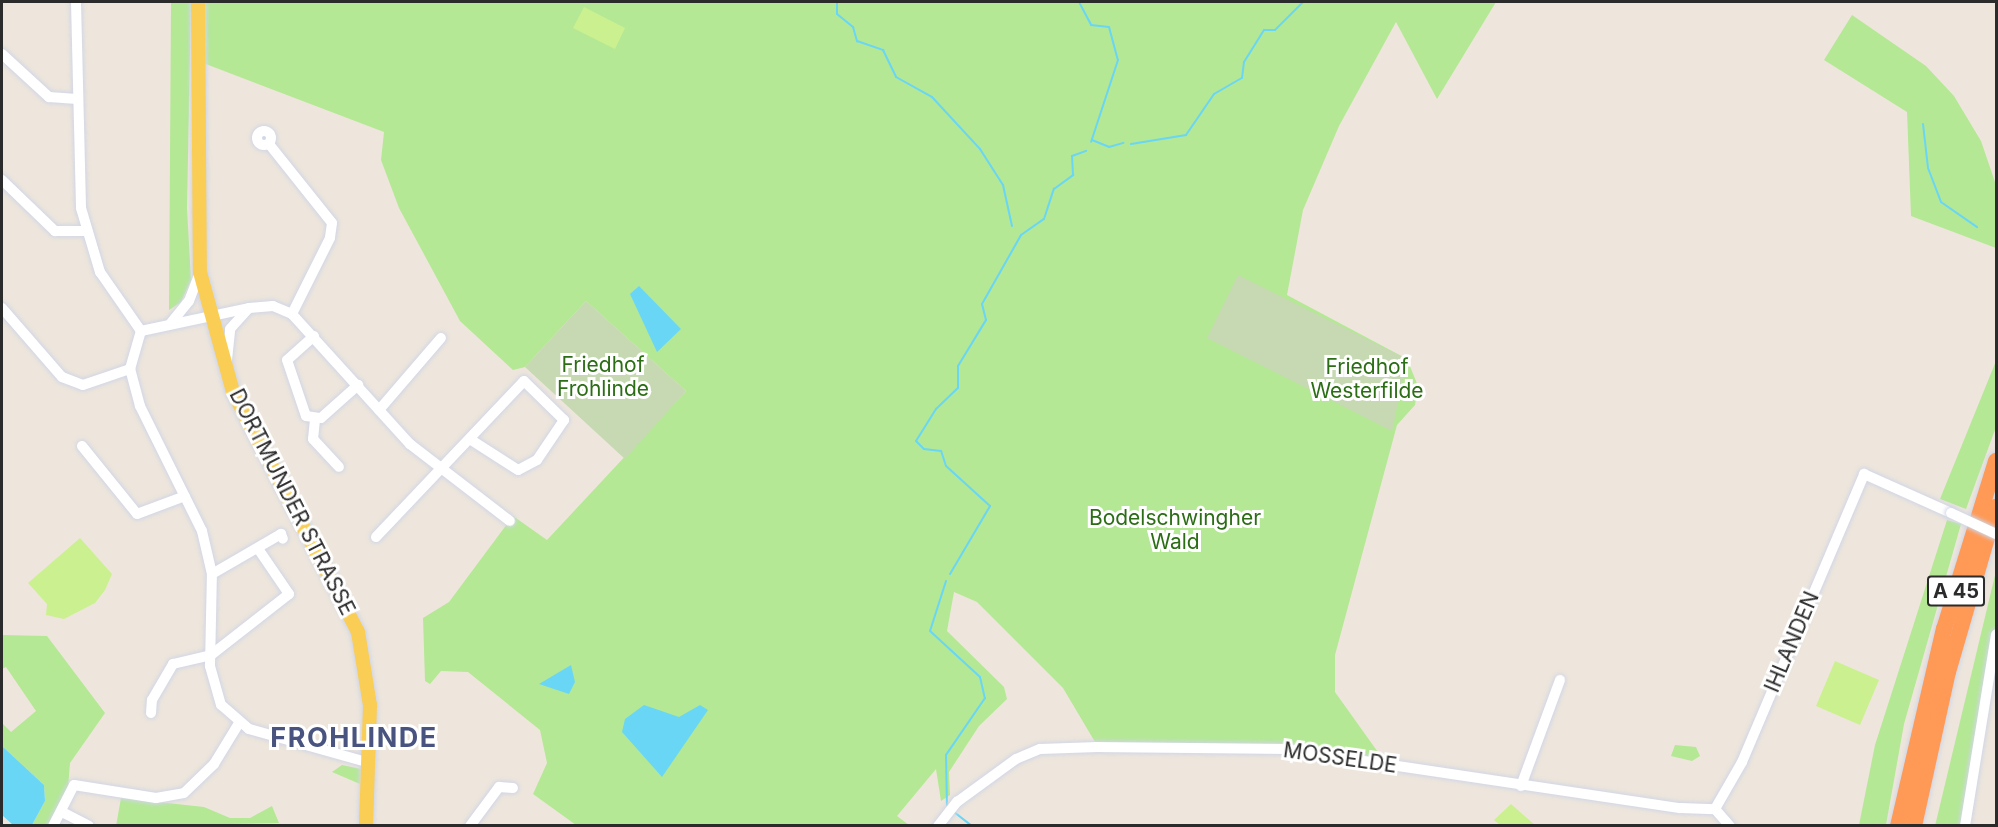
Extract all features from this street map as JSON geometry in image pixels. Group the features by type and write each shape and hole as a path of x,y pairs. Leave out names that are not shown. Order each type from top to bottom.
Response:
{"highway":[{"name":"A 45","path":"1898,825 1944,630 1996,461"},
{"name":"A 45","path":"1914,825 1951,661 1996,507"}],"main road":[{"name":"DORTMUNDER STRASSE","path":"198,2 200,273 209,316 226,372 358,632 367,674 370,763 366,825"}],"street":[{"path":"76,2 77,173 86,231 100,272 141,332"},
{"path":"2,54 49,97 77,99"},
{"path":"269,144 332,223 330,238 292,314"},
{"path":"2,180 56,231 86,231"},
{"path":"171,323 189,302 200,273"},
{"path":"141,332 171,323 249,308 273,306 292,314 379,410 443,471 510,521"},
{"path":"2,308 62,376 83,385 130,369"},
{"path":"226,372 230,329 249,308"},
{"path":"141,332 130,369 140,406 202,531 212,573 211,656 214,689 239,723 370,763"},
{"path":"314,336 287,365 306,416 315,420"},
{"path":"379,410 441,338"},
{"path":"376,537 443,471 524,381 564,420 545,451 518,470 471,440"},
{"path":"339,467 313,439 315,420 358,385"},
{"path":"82,446 137,514 184,496"},
{"name":"IHLANDEN","path":"1715,809 1742,762 1864,474 1996,534"},
{"path":"212,573 259,550 281,534 284,539"},
{"path":"152,713 152,700 173,664 211,656 289,594 259,550"},
{"path":"1965,825 1996,634"},
{"path":"1521,786 1560,680"},
{"path":"53,825 63,812 74,785 156,798 184,793 214,764 239,723"},
{"name":"MOSSELDE","path":"938,825 957,802 1016,759 1040,749 1075,748 1284,749 1521,786 1715,809"},
{"path":"470,825 498,787 513,788"},
{"path":"1715,809 1730,825"},
{"path":"63,812 89,825"}],"green space":[{"path":"171,2 191,2 187,208 191,280 181,302 169,310"},
{"name":"Bodelschwingher Wald","path":"198,2 1496,2 1437,99 1396,22 1339,126 1303,210 1287,295 1407,359 1418,386 1415,405 1397,425 1335,655 1335,692 1380,755 1378,760 1308,749 1098,747 1063,688 977,602 954,592 947,631 1004,687 1007,699 979,726 949,772 950,795 941,801 936,769 897,816 909,825 576,825 533,794 547,763 540,730 468,672 441,671 430,684 425,681 423,618 449,602 513,516 547,540 686,391 586,301 525,367 513,370 460,321 399,208 381,160 384,132 198,61"},
{"path":"584,7 625,28 615,49 573,28"},
{"path":"1852,15 1926,66 1954,96 1981,141 1996,185 1996,248 1911,216 1907,112 1824,60"},
{"name":"Friedhof Westerfilde","path":"1238,275 1407,359 1392,431 1207,338"},
{"name":"Friedhof Frohlinde","path":"586,301 686,391 625,459 525,367"},
{"path":"1996,361 1996,427 1966,509 1940,499"},
{"path":"1947,520 1961,524 1904,724 1886,825 1859,825 1875,745"},
{"path":"80,538 112,574 105,590 95,603 64,619 46,615 47,604 28,583"},
{"path":"1996,571 1996,626 1961,825 1935,826"},
{"path":"2,635 47,636 105,713 70,763 67,801 53,825 32,825 45,801 44,785 2,746 2,723 11,732 36,711 6,667 2,669"},
{"path":"1835,661 1879,680 1860,725 1816,706"},
{"path":"1675,745 1696,747 1700,756 1692,761 1671,756"},
{"path":"342,765 361,769 360,784 332,772"},
{"path":"121,798 204,807 230,818 250,818 272,806 279,823 116,826"},
{"path":"1511,804 1535,825 1500,825 1494,820"}],"water":[{"path":"639,286 681,329 657,352 630,294"},
{"path":"571,665 575,682 569,694 539,684"},
{"path":"644,705 679,717 700,705 708,710 662,777 622,732 625,719"},
{"path":"2,746 44,785 45,801 32,825 13,825 2,815"}],"waterway":[{"path":"837,2 837,14 853,27 857,41 883,50 896,77 932,97 980,149 1003,185 1012,226"},
{"path":"1079,2 1091,25 1109,27 1118,60 1091,142"},
{"path":"1131,144 1186,135 1214,94 1242,78 1244,62 1264,30 1275,30 1303,2"},
{"path":"1923,124 1928,168 1941,202 1977,227"},
{"path":"1092,140 1109,147 1123,143"},
{"path":"950,574 990,506 946,466 941,451 924,449 916,441 936,409 958,388 958,366 986,320 982,304 1021,235 1044,219 1054,189 1073,175 1072,156 1086,151"},
{"path":"946,581 930,631 980,677 985,698 946,755 947,805"},
{"path":"954,812 972,826"}],"district":[{"name":"FROHLINDE","path":"354,738"}]}
